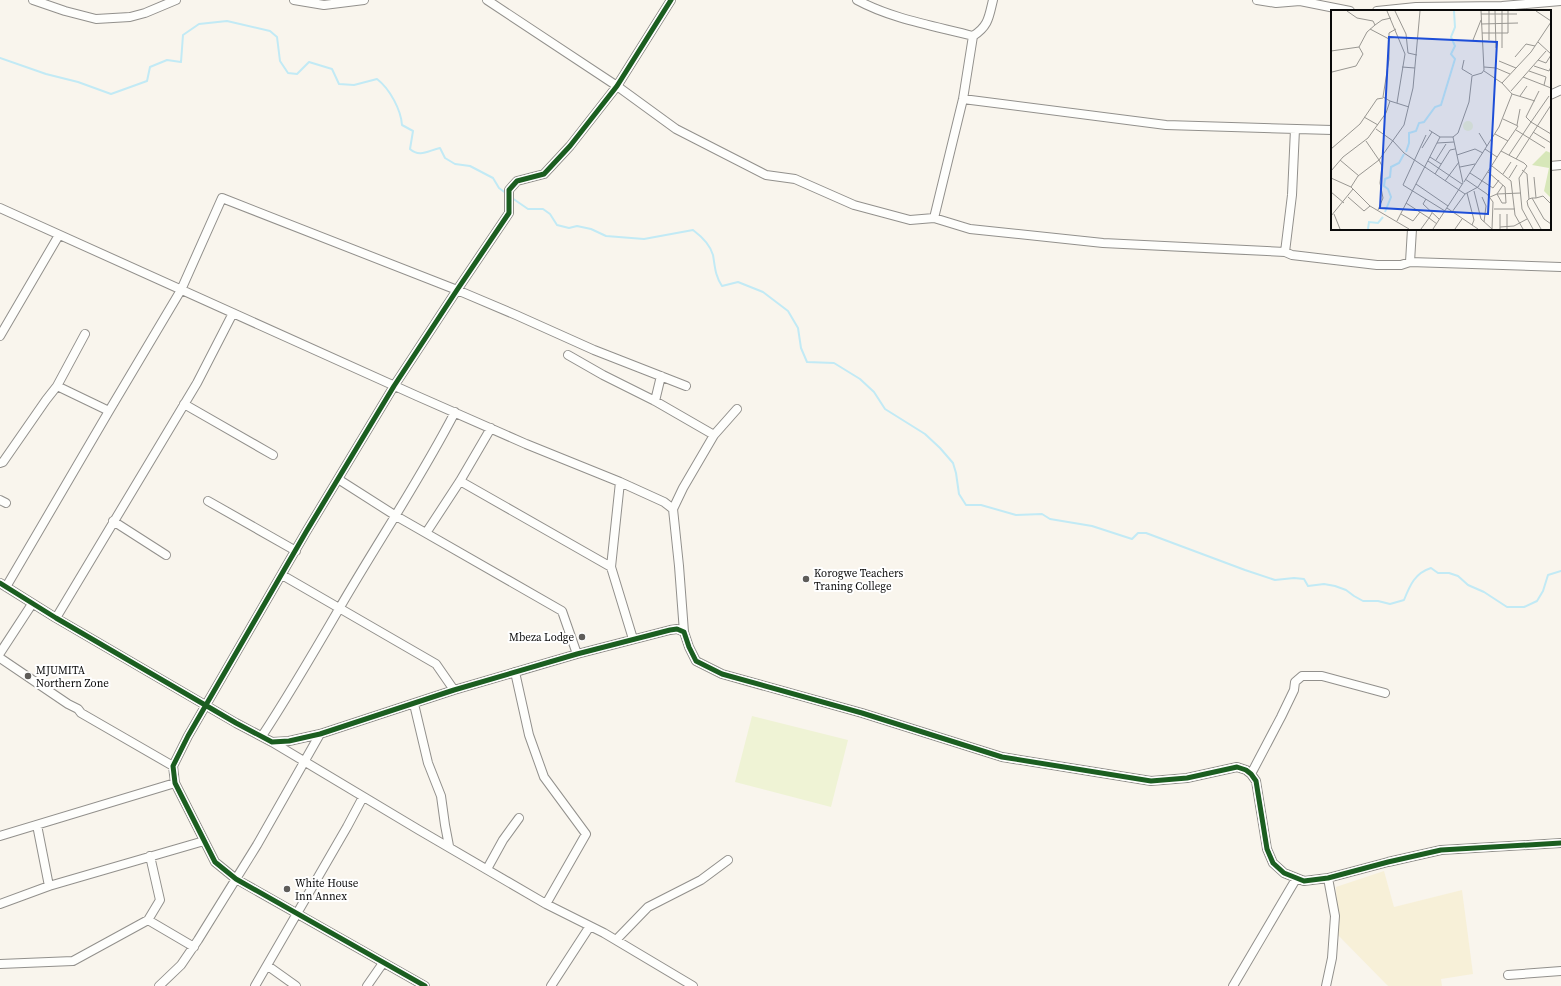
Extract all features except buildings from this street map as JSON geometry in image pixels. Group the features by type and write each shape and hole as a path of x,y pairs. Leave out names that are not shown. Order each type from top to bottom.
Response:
{"street":[{"path":"34,0 65,11 96,19 130,17 145,13 176,0"},
{"path":"294,0 324,5 364,0"},
{"path":"487,0 617,86 676,129 766,174 795,179 854,204 910,220 934,218 970,229 1103,243 1286,252 1292,255 1377,265 1402,265 1410,262 1561,267"},
{"path":"425,986 236,879 215,862 175,783 173,766 188,736 394,386 509,213 509,190 517,180 544,174 570,146 617,86 671,0"},
{"path":"857,0 867,5 914,21 973,36"},
{"path":"934,218 963,99 973,36 982,30 988,22 993,0"},
{"path":"1257,0 1276,3 1300,1 1345,10"},
{"path":"1387,10 1416,7 1502,6 1561,1"},
{"path":"1551,95 1561,90"},
{"path":"963,99 1166,125 1331,130"},
{"path":"1286,252 1292,195 1295,129"},
{"path":"1551,166 1561,165"},
{"path":"686,386 594,350 457,290 222,198 181,290 3,585 32,604 236,723 262,736 546,904 616,940 693,986"},
{"path":"0,208 394,386 620,482 664,502 673,509"},
{"path":"1410,262 1412,230"},
{"path":"0,336 59,235"},
{"path":"56,618 197,383 233,313"},
{"path":"0,463 3,462 57,386 85,334"},
{"path":"568,355 655,401 714,435"},
{"path":"655,401 661,376"},
{"path":"57,386 109,410"},
{"path":"184,404 273,455"},
{"path":"737,409 714,435 683,488 673,509 679,559 684,632 696,661 722,674 862,713 1002,757 1151,781 1187,778 1237,767 1246,770 1256,781 1267,849 1273,863 1284,873 1304,881 1328,878 1441,850 1561,843"},
{"path":"262,736 435,451 455,412"},
{"path":"426,532 460,481 491,428"},
{"path":"338,479 396,516 562,611 577,654"},
{"path":"460,481 611,567"},
{"path":"620,482 611,567 634,639"},
{"path":"208,501 296,551"},
{"path":"113,521 166,555"},
{"path":"282,575 436,664 454,690"},
{"path":"0,653 32,604"},
{"path":"272,742 289,741 320,734 454,690 577,654 670,630 677,629 684,632"},
{"path":"0,658 68,704 78,709 81,714 173,766"},
{"path":"515,672 529,736 544,777 586,834 546,904"},
{"path":"1251,774 1281,717 1294,690 1296,682 1302,676 1322,676 1385,693"},
{"path":"414,704 428,763 442,796 444,826 449,846"},
{"path":"159,986 181,965 194,947 236,879 320,734"},
{"path":"0,836 175,783"},
{"path":"255,986 268,966 363,797"},
{"path":"487,869 503,840 519,818"},
{"path":"37,825 49,886"},
{"path":"0,904 49,886 204,841"},
{"path":"0,964 73,961 148,920 160,900 150,856"},
{"path":"616,940 648,907 701,880 728,860"},
{"path":"1326,986 1332,958 1335,916 1328,878"},
{"path":"1233,986 1296,879"},
{"path":"148,920 194,947"},
{"path":"550,986 590,926"},
{"path":"367,986 383,963"},
{"path":"268,966 296,986"},
{"path":"1508,975 1561,971"}],"shaded area":[{"path":"1384,871 1394,907 1462,890 1473,974 1441,979 1442,986 1388,986 1338,935 1336,887"}],"green space":[{"path":"752,716 848,740 831,807 735,782"}],"waterway":[{"path":"0,58 46,74 78,82 111,94 147,81 150,67 167,60 181,62 183,35 199,24 227,21 270,31 277,37 280,61 288,73 297,74 309,62 332,69 339,84 354,85 377,79 382,83 394,100 400,113 402,125 413,131 410,149 417,153 425,153 440,148 445,158 455,164 470,166 493,178 499,188 507,194"},
{"path":"512,198 528,209 543,209 550,214 557,225 569,228 577,226 591,229 606,236 644,239 693,230 710,247 717,275 722,286 738,282 763,292 788,311 798,328 801,348 807,362 834,363 860,379 874,392 885,409 925,434 940,448 953,463 959,494 966,505 981,505 1016,515 1042,514 1050,519 1092,526 1132,539 1138,533 1146,533 1275,580 1294,578 1304,579 1308,586 1324,584 1335,586 1346,590 1363,601 1378,601 1390,604 1404,600 1417,576 1425,570 1431,568 1438,573 1449,573 1458,576 1468,585 1484,592 1507,607 1524,607 1537,601 1543,591 1548,575 1561,571"}],"cycle path":[{"path":"425,986 236,879 215,862 175,783 173,766 188,736 306,532 394,386 509,213 509,190 517,181 544,174 570,146 617,86 671,0"},
{"path":"0,583 56,618 236,723 272,742 289,741 320,734 454,690 577,654 677,629 684,632 696,661 722,674 862,713 1002,757 1151,781 1187,778 1237,767 1246,770 1256,781 1267,849 1273,863 1284,873 1304,881 1328,878 1441,850 1561,843"}],"place":[{"name":"Korogwe Teachers Traning College","path":"806,579"},
{"name":"Mbeza Lodge","path":"582,637"},
{"name":"MJUMITA Northern Zone","path":"28,676"},
{"name":"White House Inn Annex","path":"287,889"}]}
